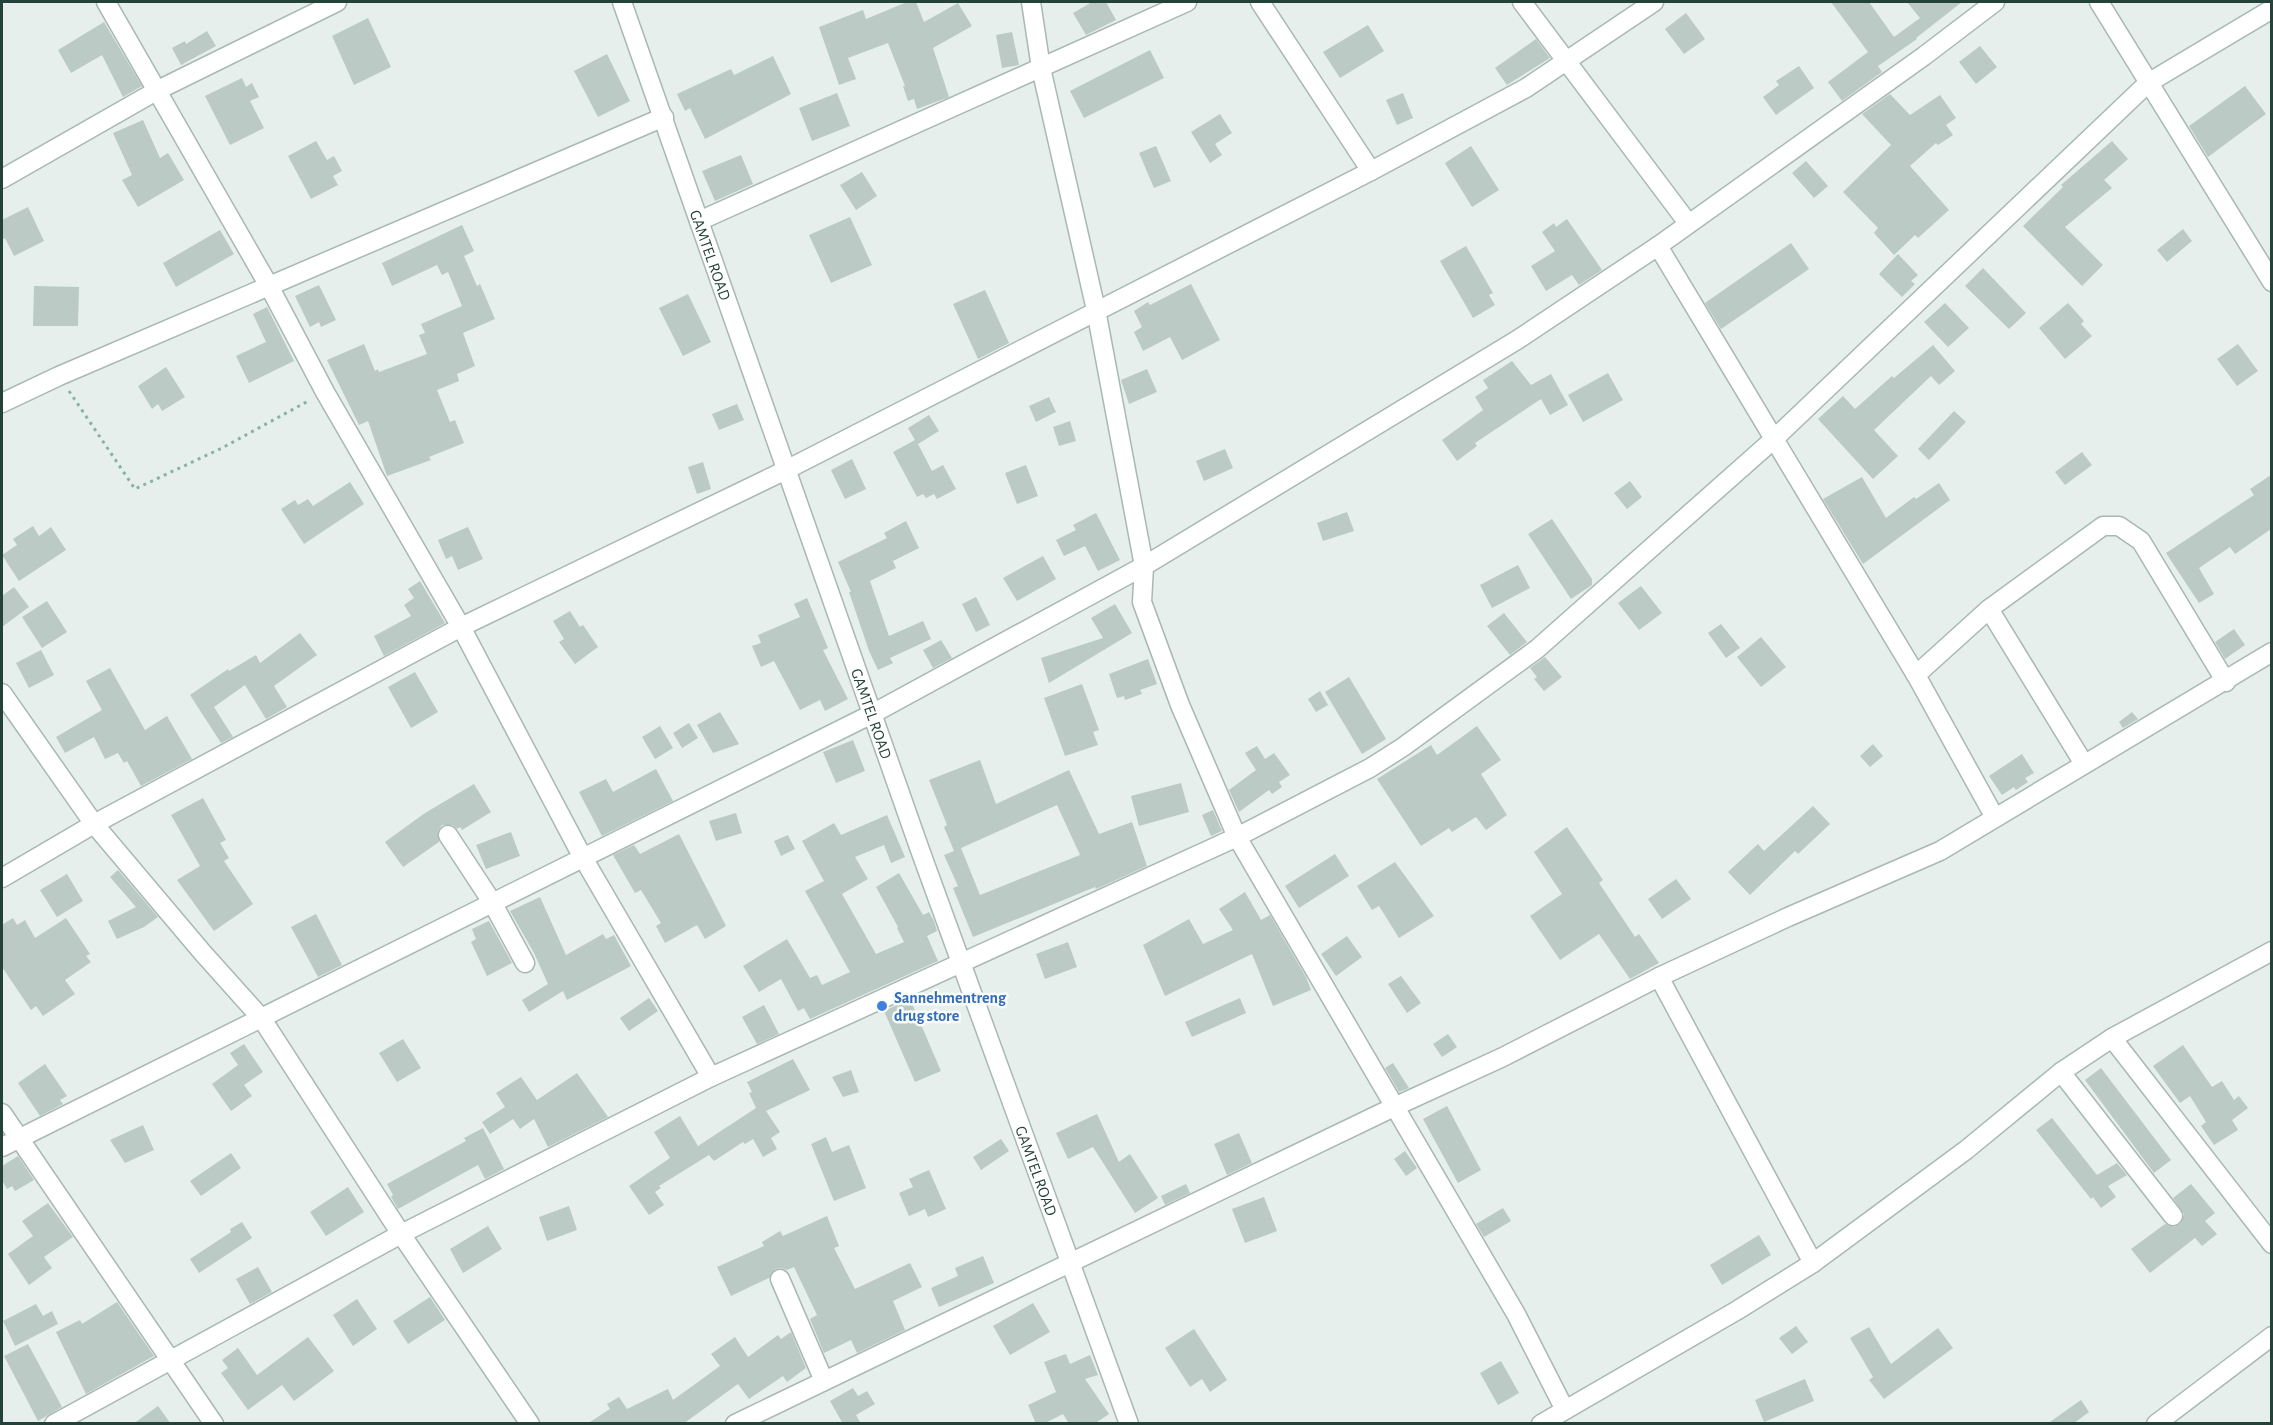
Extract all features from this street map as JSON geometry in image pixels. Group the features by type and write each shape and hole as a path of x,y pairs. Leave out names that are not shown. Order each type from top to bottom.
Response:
{"street":[{"path":"106,2 269,286 325,392 461,627 582,856 711,1077"},
{"path":"2,179 158,90 337,2"},
{"name":"GAMTEL ROAD","path":"622,2 872,714 1129,1424"},
{"path":"1031,2 1041,68 1096,310 1144,566 1142,602 1180,705 1237,837 1516,1314 1565,1410"},
{"path":"699,221 1187,2"},
{"path":"1260,2 1371,171"},
{"path":"1522,2 1688,223"},
{"path":"2,878 94,824 461,627 786,470 1371,171 1526,88 1654,2"},
{"path":"10,1143 582,856 872,714 1144,566 1517,340 1658,246 1924,56 1995,2"},
{"path":"2099,2 2271,282"},
{"path":"54,1424 401,1234 711,1077 1237,837 1370,768 1394,753 1537,649 1774,439 2148,83 2271,9"},
{"path":"2,403 59,376 664,117"},
{"path":"1658,246 1916,675 1994,816"},
{"path":"1916,675 1989,609 2103,526 2119,526 2141,542 2226,682"},
{"path":"1989,609 2084,764"},
{"path":"735,1424 1394,1107 1503,1058 1659,977 1788,917 1940,851 1994,816 2226,682 2271,652"},
{"path":"2,693 94,824 262,1018 401,1234 530,1424"},
{"path":"448,835 492,902 525,963"},
{"path":"1541,1424 1736,1311 1813,1263 1966,1150 2061,1072 2112,1038 2271,951"},
{"path":"1659,977 1813,1263"},
{"path":"2112,1038 2271,1244"},
{"path":"2061,1072 2173,1216"},
{"path":"2,1113 10,1143 214,1424"},
{"path":"780,1279 824,1381"},
{"path":"2156,1424 2271,1336"}],"path":[{"path":"59,376 135,489 222,448 325,392"}],"building":[{"path":"907,2 916,2 924,22 958,3 972,26 933,48 949,97 917,109 914,99 908,101 903,86 905,86 888,43 848,58 856,79 839,85 819,27 863,10 866,19"},
{"path":"1092,2 1106,2 1116,20 1086,35 1073,13"},
{"path":"1831,2 1869,2 1894,37 1920,18 1907,2 1962,2 1917,39 1878,66 1882,72 1842,101 1828,82 1868,52"},
{"path":"1686,13 1705,39 1684,54 1665,29"},
{"path":"368,18 391,67 354,85 332,36"},
{"path":"104,22 142,86 123,97 102,55 71,73 58,50"},
{"path":"1368,25 1384,51 1340,78 1323,52"},
{"path":"207,31 216,46 181,65 172,48 185,41 186,44"},
{"path":"1012,32 1019,65 1002,68 996,35"},
{"path":"1536,39 1550,58 1507,85 1495,68"},
{"path":"1980,46 1997,67 1976,84 1959,62"},
{"path":"1150,50 1164,78 1084,118 1070,91"},
{"path":"607,54 630,101 598,117 574,71"},
{"path":"773,56 791,94 705,139 690,108 685,111 677,94 731,69 734,75"},
{"path":"1799,66 1814,88 1776,115 1763,97 1779,85 1776,81"},
{"path":"242,78 246,87 252,83 259,97 250,101 264,128 230,145 205,96"},
{"path":"2245,86 2266,114 2208,157 2189,126"},
{"path":"837,93 850,126 812,141 799,108"},
{"path":"1403,93 1413,118 1397,125 1386,100"},
{"path":"1890,94 1910,115 1940,95 1956,118 1946,125 1953,135 1938,145 1936,143 1910,166 1949,210 1918,238 1915,235 1894,255 1874,233 1878,228 1843,192 1891,145 1862,114"},
{"path":"1220,114 1232,133 1215,144 1222,155 1210,163 1191,132"},
{"path":"143,120 160,158 168,153 184,180 138,207 122,180 132,175 113,133"},
{"path":"316,141 327,160 334,156 342,171 333,176 338,185 311,199 288,156"},
{"path":"2112,141 2128,159 2104,180 2112,188 2065,227 2103,265 2082,286 2023,226 2063,187 2061,185"},
{"path":"1156,146 1171,181 1154,188 1139,153"},
{"path":"1471,146 1499,190 1472,207 1445,163"},
{"path":"741,155 753,184 715,201 702,171"},
{"path":"1806,161 1828,186 1814,198 1792,173"},
{"path":"862,172 877,196 856,210 840,185"},
{"path":"28,207 44,241 14,256 5,238 2,240 2,220"},
{"path":"850,217 872,265 831,283 809,235"},
{"path":"1567,219 1602,270 1579,285 1572,275 1546,291 1531,266 1555,251 1542,232 1554,223 1556,227"},
{"path":"462,225 474,251 464,256 477,286 480,284 495,319 463,333 475,366 457,374 459,381 437,390 450,422 455,420 464,443 429,457 431,460 387,476 368,421 359,425 327,360 364,344 375,371 378,369 379,372 427,354 419,335 425,333 421,324 462,306 448,272 442,275 437,265 392,286 382,263"},
{"path":"2183,229 2192,241 2167,262 2157,250"},
{"path":"220,230 234,254 176,287 163,263"},
{"path":"1791,243 1809,269 1721,329 1705,303"},
{"path":"1466,246 1493,293 1489,295 1495,305 1473,318 1440,261"},
{"path":"1898,254 1918,275 1911,281 1915,284 1902,297 1879,274"},
{"path":"1983,268 2026,313 2009,329 1965,286"},
{"path":"1191,284 1220,340 1182,360 1170,337 1143,351 1134,332 1142,327 1134,311 1148,302 1150,305"},
{"path":"319,285 336,320 321,327 319,322 310,327 295,296"},
{"path":"34,286 79,287 78,326 33,326"},
{"path":"985,290 1009,343 978,359 953,304"},
{"path":"688,294 711,342 683,356 659,308"},
{"path":"1945,303 1969,328 1948,347 1924,322"},
{"path":"2068,303 2084,321 2081,324 2092,336 2065,359 2039,328"},
{"path":"267,307 294,361 249,383 236,356 266,342 253,314"},
{"path":"2238,344 2258,371 2237,386 2217,359"},
{"path":"1933,345 1955,371 1939,385 1931,376 1874,430 1898,456 1873,479 1818,419 1843,396 1855,409 1892,376 1894,378"},
{"path":"1512,361 1531,385 1551,374 1568,405 1550,415 1541,399 1475,443 1477,446 1457,461 1442,440 1483,410 1475,397 1488,388 1483,380"},
{"path":"166,367 185,397 162,411 158,404 152,409 138,386"},
{"path":"1147,369 1157,392 1129,404 1121,380"},
{"path":"1608,373 1623,400 1583,422 1568,395"},
{"path":"1049,397 1056,412 1036,422 1029,406"},
{"path":"737,404 744,420 719,430 712,414"},
{"path":"1954,411 1966,422 1929,460 1918,449"},
{"path":"929,415 939,431 918,444 932,471 943,465 956,489 937,499 934,494 926,498 923,494 917,497 893,452 915,440 908,428"},
{"path":"1070,421 1076,441 1059,446 1053,427"},
{"path":"1225,449 1233,468 1204,481 1196,461"},
{"path":"2082,452 2092,465 2065,485 2055,472"},
{"path":"852,459 866,489 845,499 831,470"},
{"path":"703,462 711,489 697,494 688,467"},
{"path":"1026,465 1038,496 1017,504 1005,473"},
{"path":"2271,475 2271,529 2235,554 2230,547 2199,568 2214,594 2199,603 2166,553 2254,495 2250,489"},
{"path":"1862,477 1886,518 1914,497 1916,499 1939,483 1950,500 1863,564 1823,499"},
{"path":"1630,481 1642,497 1627,509 1614,493"},
{"path":"350,482 364,504 304,544 281,509 295,500 298,505 308,499 313,506"},
{"path":"1347,512 1354,531 1323,541 1317,523"},
{"path":"1096,513 1120,560 1098,571 1085,546 1064,556 1056,540 1076,530 1073,525"},
{"path":"1552,519 1592,579 1592,585 1571,599 1528,534"},
{"path":"906,521 919,548 893,561 896,568 870,581 889,636 923,621 931,639 890,658 893,663 878,670 869,651 849,592 851,592 838,562 887,538 884,533"},
{"path":"33,526 39,536 51,527 66,550 19,581 2,555 17,545 13,539"},
{"path":"468,527 483,559 458,570 452,556 446,559 438,540"},
{"path":"1043,556 1056,579 1017,601 1003,578"},
{"path":"1518,565 1530,588 1492,608 1480,585"},
{"path":"420,581 445,623 384,656 374,636 411,616 404,605 414,598 408,589"},
{"path":"1641,586 1662,613 1639,630 1618,603"},
{"path":"14,587 29,607 2,627 2,596"},
{"path":"976,597 990,625 976,632 962,604"},
{"path":"807,598 828,648 823,650 848,699 825,711 820,700 800,710 774,661 761,667 752,646 761,643 758,635 800,617 794,604"},
{"path":"47,601 67,632 42,648 22,617"},
{"path":"1115,604 1132,633 1049,683 1041,658 1103,638 1091,618"},
{"path":"570,611 580,627 583,625 598,647 575,664 559,642 564,639 553,621"},
{"path":"1504,613 1527,642 1510,655 1487,626"},
{"path":"1721,624 1740,648 1726,658 1708,633"},
{"path":"2234,629 2245,645 2225,659 2215,642"},
{"path":"300,633 317,655 274,686 287,707 266,719 245,685 214,707 233,737 221,743 190,695 228,669 229,671 256,655 260,663"},
{"path":"1761,637 1786,667 1761,687 1737,657"},
{"path":"941,640 952,658 933,668 923,650"},
{"path":"41,650 54,675 29,688 16,663"},
{"path":"1545,657 1562,677 1544,691 1534,679 1537,677 1530,668"},
{"path":"1148,659 1157,684 1140,690 1142,694 1125,700 1124,696 1117,698 1109,674"},
{"path":"110,668 145,730 167,716 192,759 141,786 127,761 124,763 118,753 105,759 94,737 65,753 56,737 102,710 86,681"},
{"path":"415,672 438,712 411,728 388,687"},
{"path":"1349,677 1386,739 1362,754 1325,692"},
{"path":"1082,684 1099,730 1093,732 1098,745 1065,756 1044,698"},
{"path":"1320,691 1328,705 1316,712 1308,699"},
{"path":"720,712 739,744 713,753 697,725"},
{"path":"2132,712 2138,719 2123,728 2119,722"},
{"path":"689,723 698,738 682,748 673,733"},
{"path":"660,726 673,748 655,759 642,737"},
{"path":"1477,726 1501,760 1481,774 1507,815 1486,830 1476,817 1452,832 1449,828 1421,846 1377,779 1431,745 1437,755"},
{"path":"853,740 865,771 836,783 823,752"},
{"path":"1873,744 1883,756 1870,767 1860,756"},
{"path":"1257,746 1265,759 1274,753 1290,775 1279,782 1282,787 1272,794 1269,790 1239,812 1229,790 1256,770 1245,753"},
{"path":"2022,754 2034,773 2025,778 2028,782 2002,795 1989,776"},
{"path":"980,760 996,804 1069,770 1099,834 1132,822 1147,866 1096,889 1095,887 973,937 953,888 958,886 944,855 954,851 944,827 947,825 929,780","holes":["1057,805 1080,855 980,895 961,848"]},
{"path":"656,769 673,801 602,836 579,792 606,779 613,792"},
{"path":"1181,783 1189,812 1139,826 1131,796"},
{"path":"474,784 491,812 462,830 453,825 442,825 438,831 439,842 403,867 385,842 425,813"},
{"path":"203,798 226,840 220,843 229,858 224,861 253,904 214,931 177,880 200,866 171,815"},
{"path":"1813,806 1830,824 1798,854 1795,851 1750,895 1728,872 1758,844 1764,851"},
{"path":"1213,810 1222,831 1211,836 1202,815"},
{"path":"736,813 742,833 716,841 709,821"},
{"path":"887,815 905,857 891,863 884,845 855,857 868,879 842,894 876,954 904,942 876,887 899,873 923,915 929,912 934,921 937,931 927,936 938,961 810,1019 804,1008 798,1011 781,979 759,992 743,966 787,939 810,978 817,975 822,985 850,972 805,891 824,881 802,841 834,823 841,835"},
{"path":"1567,827 1603,880 1599,883 1635,937 1639,934 1659,963 1630,979 1599,934 1560,960 1530,916 1562,894 1534,852"},
{"path":"511,832 520,856 486,869 476,845"},
{"path":"679,834 726,926 705,939 697,925 665,943 656,926 661,923 641,890 635,893 613,855 634,845 640,854"},
{"path":"788,835 795,849 781,856 774,841"},
{"path":"1335,854 1349,876 1299,908 1285,886"},
{"path":"1395,862 1434,916 1399,938 1379,906 1372,910 1357,886"},
{"path":"118,870 158,917 144,927 117,939 108,921 136,907 110,877"},
{"path":"67,874 83,901 57,917 40,890"},
{"path":"1676,879 1691,899 1662,919 1648,899"},
{"path":"1245,892 1261,920 1270,915 1306,977 1311,990 1273,1006 1252,954 1165,996 1143,945 1189,919 1203,944 1233,930 1219,909"},
{"path":"540,897 566,955 603,934 606,939 614,935 631,966 567,1000 563,991 529,1012 522,1000 548,984 534,953 510,911"},
{"path":"316,914 342,965 318,977 291,927"},
{"path":"13,918 17,925 25,920 35,938 66,918 90,954 86,956 91,962 65,980 75,994 43,1016 36,1006 31,1010 2,967 2,925"},
{"path":"489,921 512,963 487,976 471,942 476,939 472,929"},
{"path":"1347,936 1362,957 1336,976 1321,954"},
{"path":"1068,942 1077,967 1045,979 1036,954"},
{"path":"1401,976 1421,1003 1407,1013 1388,984"},
{"path":"649,998 658,1011 629,1031 620,1018"},
{"path":"1240,998 1246,1013 1192,1037 1185,1022"},
{"path":"910,999 941,1071 915,1082 884,1011"},
{"path":"764,1005 779,1034 757,1044 742,1017"},
{"path":"1448,1034 1457,1047 1442,1057 1433,1044"},
{"path":"403,1039 421,1068 397,1082 379,1053"},
{"path":"244,1044 263,1072 244,1085 252,1096 231,1111 212,1084 238,1065 230,1053"},
{"path":"2183,1045 2212,1087 2222,1081 2234,1100 2239,1096 2248,1108 2232,1120 2238,1130 2214,1145 2201,1126 2206,1122 2190,1096 2180,1103 2153,1066"},
{"path":"793,1059 810,1090 766,1111 780,1132 771,1138 777,1149 763,1157 753,1139 745,1144 743,1142 714,1161 709,1155 659,1186 661,1188 655,1192 664,1205 649,1215 629,1186 670,1158 654,1132 680,1116 698,1146 756,1108 747,1082"},
{"path":"1393,1063 1409,1088 1399,1092 1385,1068"},
{"path":"45,1064 67,1096 60,1100 63,1104 40,1116 18,1083"},
{"path":"2101,1068 2171,1160 2154,1173 2085,1080"},
{"path":"851,1070 859,1092 843,1097 832,1077"},
{"path":"577,1073 608,1117 548,1147 534,1119 520,1129 513,1119 490,1134 482,1122 505,1107 496,1093 521,1077 537,1100"},
{"path":"1447,1106 1481,1170 1458,1183 1423,1119"},
{"path":"1097,1114 1119,1162 1130,1154 1158,1198 1135,1213 1093,1147 1068,1159 1056,1133"},
{"path":"2052,1118 2097,1175 2117,1163 2127,1175 2108,1186 2116,1197 2101,1208 2093,1197 2091,1199 2036,1130"},
{"path":"143,1125 154,1150 125,1163 110,1140"},
{"path":"483,1128 504,1169 485,1179 478,1165 398,1209 387,1184 466,1141 464,1138"},
{"path":"1239,1133 1252,1163 1227,1175 1214,1144"},
{"path":"826,1137 832,1152 849,1145 866,1188 834,1201 811,1144"},
{"path":"1001,1139 1009,1151 981,1170 973,1157"},
{"path":"1405,1151 1417,1168 1406,1176 1394,1159"},
{"path":"231,1153 241,1168 201,1196 190,1181"},
{"path":"18,1156 34,1180 15,1191 12,1186 7,1189 2,1180 2,1166"},
{"path":"929,1170 946,1209 928,1217 925,1209 909,1216 899,1193 913,1187 909,1179"},
{"path":"1186,1184 1190,1193 1165,1205 1161,1196"},
{"path":"2191,1184 2215,1213 2205,1221 2217,1234 2202,1246 2195,1238 2150,1273 2131,1249 2165,1224 2174,1227 2180,1224 2184,1214 2173,1198"},
{"path":"348,1187 364,1212 326,1236 310,1212"},
{"path":"1264,1197 1277,1231 1245,1243 1232,1209"},
{"path":"48,1203 73,1237 44,1257 52,1268 29,1285 8,1254 33,1236 22,1221"},
{"path":"569,1206 577,1230 547,1241 539,1217"},
{"path":"1503,1208 1511,1221 1484,1237 1476,1224"},
{"path":"827,1216 839,1246 834,1248 855,1289 910,1263 922,1287 893,1301 905,1330 857,1353 851,1340 824,1353 810,1319 817,1315 794,1267 787,1270 775,1269 769,1278 731,1296 717,1267 764,1246 762,1242 780,1231 783,1236"},
{"path":"242,1222 252,1238 199,1273 190,1259"},
{"path":"488,1226 502,1249 463,1273 450,1249"},
{"path":"1759,1235 1771,1255 1722,1285 1710,1265"},
{"path":"983,1256 994,1283 939,1307 931,1288 958,1276 955,1268"},
{"path":"258,1267 272,1292 250,1304 236,1279"},
{"path":"430,1297 445,1320 408,1344 393,1321"},
{"path":"357,1299 377,1329 353,1346 333,1315"},
{"path":"117,1302 154,1356 86,1394 56,1332 80,1320 82,1324"},
{"path":"1033,1303 1050,1332 1010,1355 993,1326"},
{"path":"36,1304 43,1316 52,1311 58,1324 15,1346 3,1321"},
{"path":"1796,1326 1808,1342 1792,1354 1779,1338"},
{"path":"1869,1327 1891,1364 1938,1328 1953,1348 1884,1399 1869,1380 1873,1377 1850,1338"},
{"path":"1194,1329 1227,1380 1210,1392 1202,1379 1190,1387 1165,1348"},
{"path":"791,1332 806,1368 787,1382 783,1376 749,1399 738,1384 683,1424 587,1424 610,1409 607,1404 619,1397 627,1409 668,1389 673,1400 720,1366 711,1354 735,1337 748,1357 778,1335 781,1339"},
{"path":"308,1337 334,1371 294,1401 282,1385 248,1410 221,1373 228,1368 222,1360 238,1348 257,1375"},
{"path":"28,1344 62,1407 38,1421 4,1356"},
{"path":"1066,1354 1070,1364 1090,1355 1098,1375 1085,1379 1109,1414 1094,1424 1069,1424 1063,1414 1043,1424 1036,1424 1028,1405 1056,1392 1044,1362"},
{"path":"1501,1361 1519,1393 1498,1405 1480,1373"},
{"path":"1805,1379 1814,1401 1764,1422 1755,1400"},
{"path":"853,1388 858,1396 867,1391 875,1404 856,1415 861,1424 843,1424 830,1401"},
{"path":"2081,1400 2089,1412 2073,1424 2047,1424"},
{"path":"158,1406 171,1424 133,1424"}],"place":[{"name":"Sannehmentreng drug store","path":"882,1006"}]}
